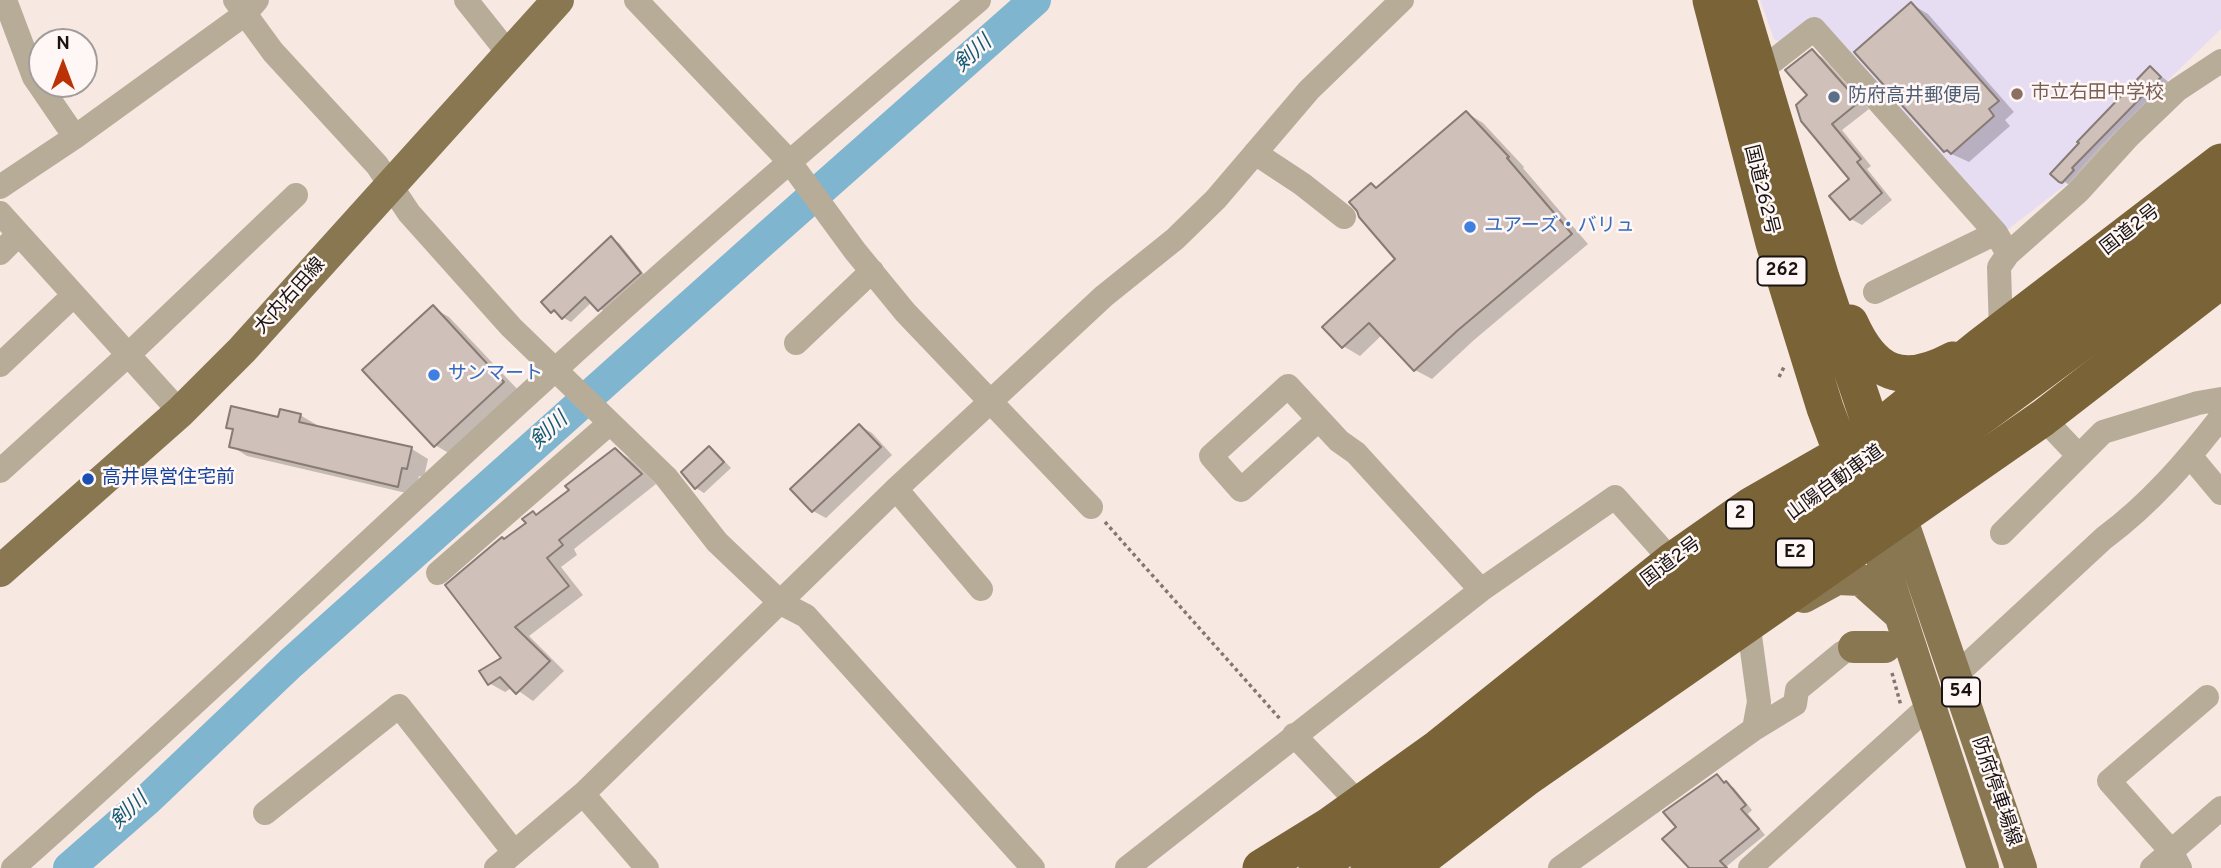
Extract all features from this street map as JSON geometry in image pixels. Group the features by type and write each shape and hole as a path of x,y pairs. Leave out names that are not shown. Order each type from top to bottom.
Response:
{"highway":[{"name":"国道262号","path":"1712,0 1774,243 1825,408 1841,454 1888,526"},
{"name":"国道262号","path":"1738,0 1821,278 1874,430 1888,526"},
{"name":"国道2号","path":"1261,868 1329,826 1438,748 1672,561 1752,505 1841,454 1874,430 2221,162"},
{"name":"山陽自動車道","path":"1317,868 2221,201"},
{"name":"山陽自動車道","path":"1369,868 2221,239"},
{"path":"1821,278 1839,300 1857,339 1877,365 1898,374 1937,369 1992,338"},
{"path":"1409,868 1526,778 2043,418 2221,280"},
{"path":"1825,408 1859,426 1874,430 1894,432 1939,428 2022,401 2146,338"}],"main road":[{"name":"大内右田線","path":"0,571 180,412 242,350 558,0"},
{"name":"防府停車場線","path":"1888,526 1887,637 1929,706 1983,868"},
{"name":"防府停車場線","path":"1888,526 1955,676 2021,868"},
{"path":"1758,614 1794,602 1837,579 1861,580 1887,637"}],"street":[{"path":"5,0 34,77 75,137"},
{"path":"466,0 509,54"},
{"path":"636,0 789,161 855,251 905,312 1091,507"},
{"path":"13,868 789,161 979,0"},
{"path":"265,813 398,706 505,860 583,794 896,489 1104,296 1175,239 1216,199 1309,90 1402,0"},
{"path":"0,187 75,137 246,5 273,52 377,165 409,213 458,270 511,327 666,477 717,542 781,603 806,616 1033,868"},
{"path":"1759,72 1814,29 2002,243 1992,338"},
{"path":"1875,292 2002,243 2079,191 2130,135 2177,90 2221,61"},
{"path":"1255,153 1302,184 1344,217"},
{"path":"0,471 128,355 296,195"},
{"path":"0,213 180,412"},
{"path":"0,253 19,234"},
{"path":"796,343 872,271"},
{"path":"0,365 74,295"},
{"path":"2002,533 2103,432 2198,403 2221,399"},
{"path":"1955,676 2105,538 2126,522 2191,457 2221,417"},
{"path":"2043,418 2078,455"},
{"path":"439,573 605,419"},
{"path":"1318,420 1356,453 1481,590"},
{"path":"2191,457 2221,493"},
{"path":"896,489 981,589"},
{"path":"1127,868 1481,590 1615,497 1672,561"},
{"path":"1754,729 1759,702 1758,614"},
{"path":"1560,868 1754,729 1795,704 1797,690 1842,653 1887,637"},
{"path":"2176,859 2109,782 2207,697"},
{"path":"1750,868 1929,706"},
{"path":"1294,735 1350,794"},
{"path":"583,794 647,868"},
{"path":"2152,868 2176,859 2221,808"}],"path":[{"path":"1091,507 1236,666 1294,735"}],"shaded area":[{"name":"市立右田中学校","path":"1760,0 2221,0 2221,29 2100,146 2068,183 2002,234 1812,17 1782,43 1774,39"}],"building":[{"path":"1911,2 1999,101 1989,109 1994,116 1951,154 1947,150 1944,152 1854,52"},
{"path":"1812,49 1859,102 1832,124 1861,159 1857,162 1882,193 1850,220 1829,196 1849,179 1801,121 1796,105 1807,95 1785,70"},
{"path":"2150,66 2161,77 2072,168 2074,170 2062,183 2059,182 2050,174"},
{"path":"1466,111 1509,157 1507,158 1572,234 1414,371 1369,323 1342,348 1322,327 1395,259 1349,202 1371,183 1376,188"},
{"path":"611,236 641,273 598,311 585,297 562,319 554,310 551,313 541,302"},
{"path":"433,305 504,382 434,447 362,370"},
{"path":"231,406 278,417 280,409 301,414 299,422 412,447 407,469 402,468 398,487 229,447 233,429 226,428"},
{"path":"859,424 881,447 812,512 790,489"},
{"path":"709,446 724,462 695,489 681,472"},
{"path":"615,448 642,474 559,540 563,545 547,558 569,586 515,627 550,661 516,694 500,677 488,685 479,671 501,658 445,585 502,537 504,539 526,523 522,519 533,511 536,515 569,490 565,486"},
{"path":"1717,774 1746,805 1741,809 1759,829 1720,861 1727,868 1689,868 1662,839 1676,827 1663,812"}],"waterway":[{"name":"剣川","path":"69,868 148,799 291,663 1035,0"}],"place":[{"name":"市立右田中学校","path":"2017,94"},
{"name":"防府高井郵便局","path":"1834,97"},
{"name":"ユアーズ・バリュ","path":"1470,227"},
{"name":"サンマート","path":"434,375"},
{"name":"高井県営住宅前","path":"88,479"}]}
